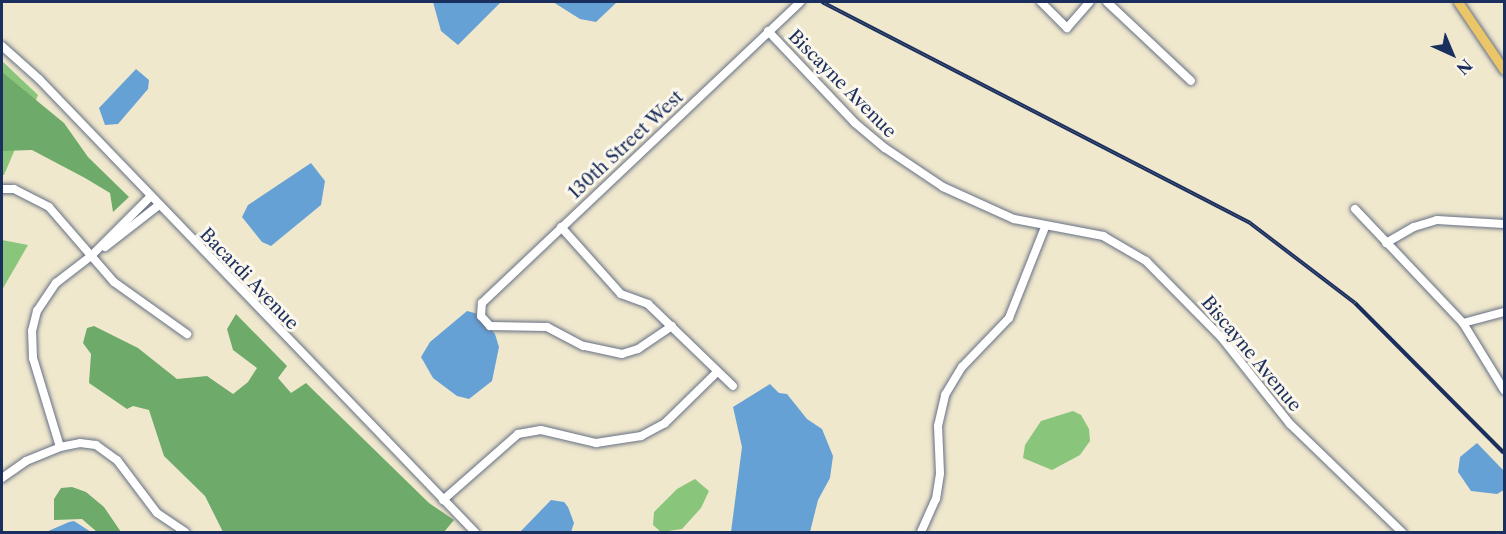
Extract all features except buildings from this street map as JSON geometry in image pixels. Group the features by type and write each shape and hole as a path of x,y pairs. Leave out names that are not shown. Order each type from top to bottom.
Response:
{"main road":[{"path":"1458,2 1504,70"}],"street":[{"name":"130th Street West","path":"672,326 638,349 622,354 583,346 547,327 490,326 481,316 482,303 800,2"},
{"path":"1041,2 1067,28 1090,2"},
{"path":"1107,2 1191,81"},
{"name":"Biscayne Avenue","path":"768,31 855,123 908,165 977,204 1045,227 1103,236 1146,261 1221,337 1290,424 1401,532"},
{"name":"Bacardi Avenue","path":"2,46 39,79 475,532"},
{"path":"2,189 14,189 49,207 122,289 187,334"},
{"path":"60,447 33,358 32,331 47,293 91,256 151,196"},
{"path":"91,256 136,226 159,205"},
{"path":"1355,208 1463,323 1504,390"},
{"path":"1386,243 1414,227 1437,220 1504,224"},
{"path":"561,227 621,294 648,304 733,386"},
{"path":"921,532 936,500 940,472 938,426 945,395 962,367 1009,318 1045,227"},
{"path":"1463,323 1504,312"},
{"path":"442,500 518,434 541,430 596,443 641,436 665,423 717,372"},
{"path":"2,478 26,461 60,447 86,443 110,453 157,513 185,532"}],"green space":[{"path":"2,61 38,95 4,175 2,175"},
{"path":"2,72 64,123 88,157 129,197 113,212 110,193 85,178 32,150 2,151"},
{"path":"2,240 28,245 2,290"},
{"path":"236,314 287,366 278,378 291,393 306,383 429,503 454,520 444,532 223,532 205,496 164,456 149,410 133,406 127,409 89,383 91,354 83,343 87,328 94,326 138,348 177,379 207,376 233,394 248,382 257,368 233,350 227,329"},
{"path":"1073,411 1081,415 1089,429 1090,441 1080,455 1052,470 1023,458 1025,445 1041,421"},
{"path":"695,479 709,491 701,508 682,529 661,532 653,525 654,512 677,489"},
{"path":"72,487 86,492 104,507 121,532 97,532 82,519 54,520 54,499 61,488"}],"water":[{"path":"433,2 501,2 458,45 441,31"},
{"path":"553,2 617,2 596,22 580,19"},
{"path":"136,69 149,80 148,89 118,124 105,125 99,108"},
{"path":"311,163 325,181 321,205 271,246 262,242 242,217 248,205"},
{"path":"467,311 478,314 495,334 499,347 492,381 469,399 457,396 433,378 421,357 430,342"},
{"path":"770,384 779,393 787,394 807,419 822,429 833,456 830,478 818,500 810,532 731,532 742,447 733,407"},
{"path":"1477,443 1504,471 1504,490 1497,494 1471,491 1458,472 1460,457"},
{"path":"551,500 564,502 568,507 574,523 571,532 520,532"},
{"path":"74,521 91,532 46,532 69,522"}],"railway":[{"path":"822,2 1250,223 1355,303 1504,453"}]}
